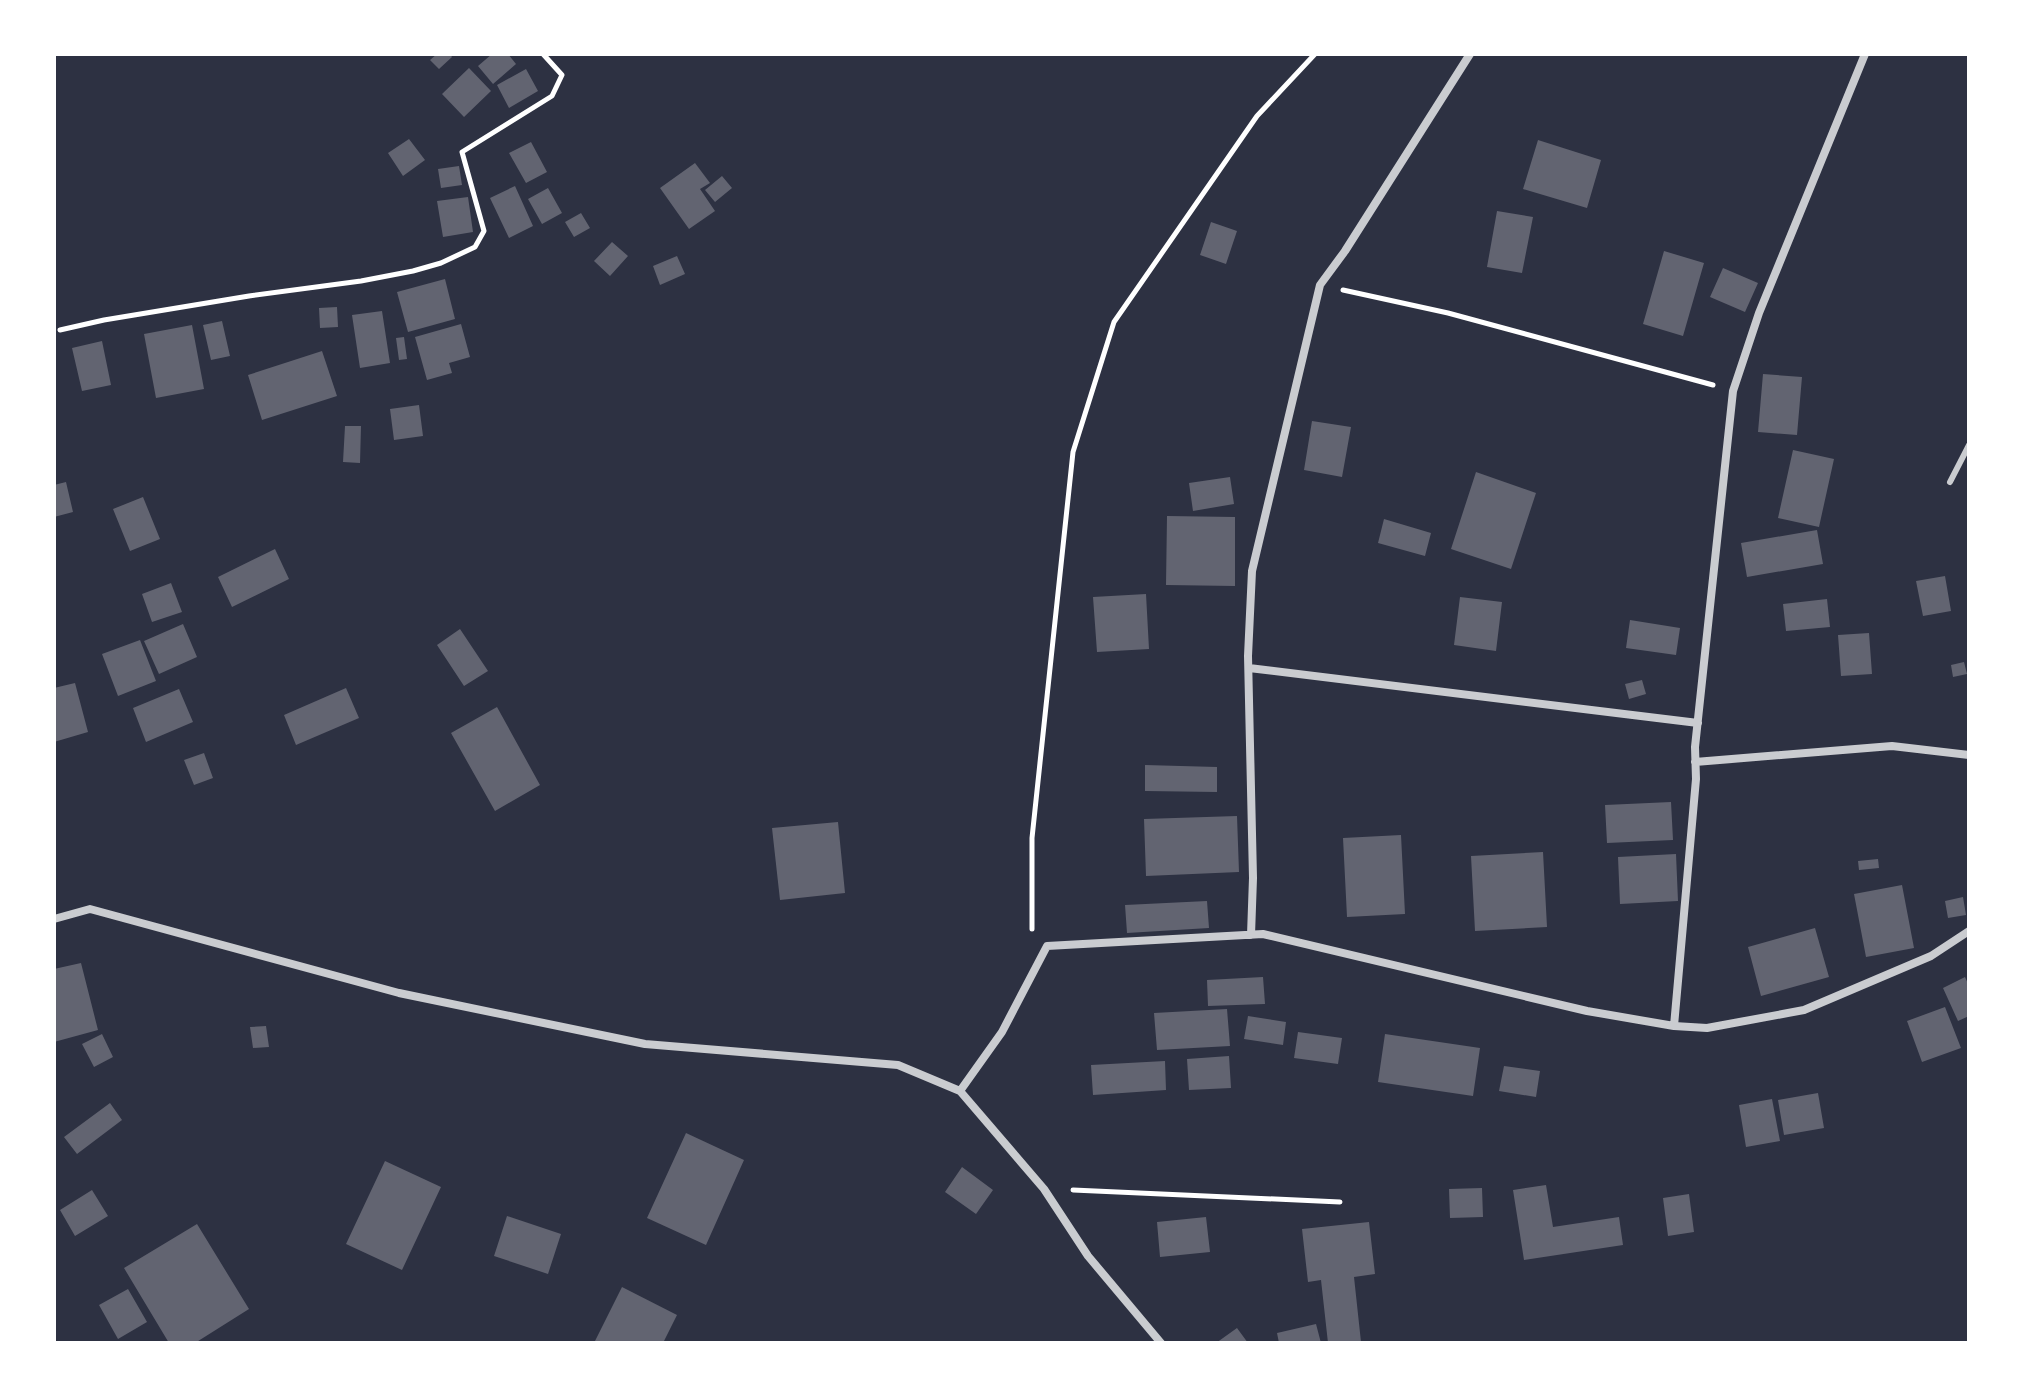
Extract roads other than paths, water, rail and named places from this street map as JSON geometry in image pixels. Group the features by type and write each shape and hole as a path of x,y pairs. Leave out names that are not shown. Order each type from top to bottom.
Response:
{"street":[{"path":"1251,935 1253,878 1249,668 1252,571 1320,285 1345,251 1470,54"},
{"path":"1674,1026 1696,779 1695,747 1733,391 1759,313 1865,54"},
{"path":"1249,668 1698,723"},
{"path":"1695,762 1892,746 1969,755"},
{"path":"54,919 90,909 414,996 645,1044 898,1065 960,1091 1044,1189 1088,1256 1161,1343"},
{"path":"960,1091 1002,1032 1047,946 1263,934 1587,1011 1674,1026 1707,1028 1804,1010 1931,956 1969,931"}],"lane":[{"path":"1950,482 1969,445"}]}
